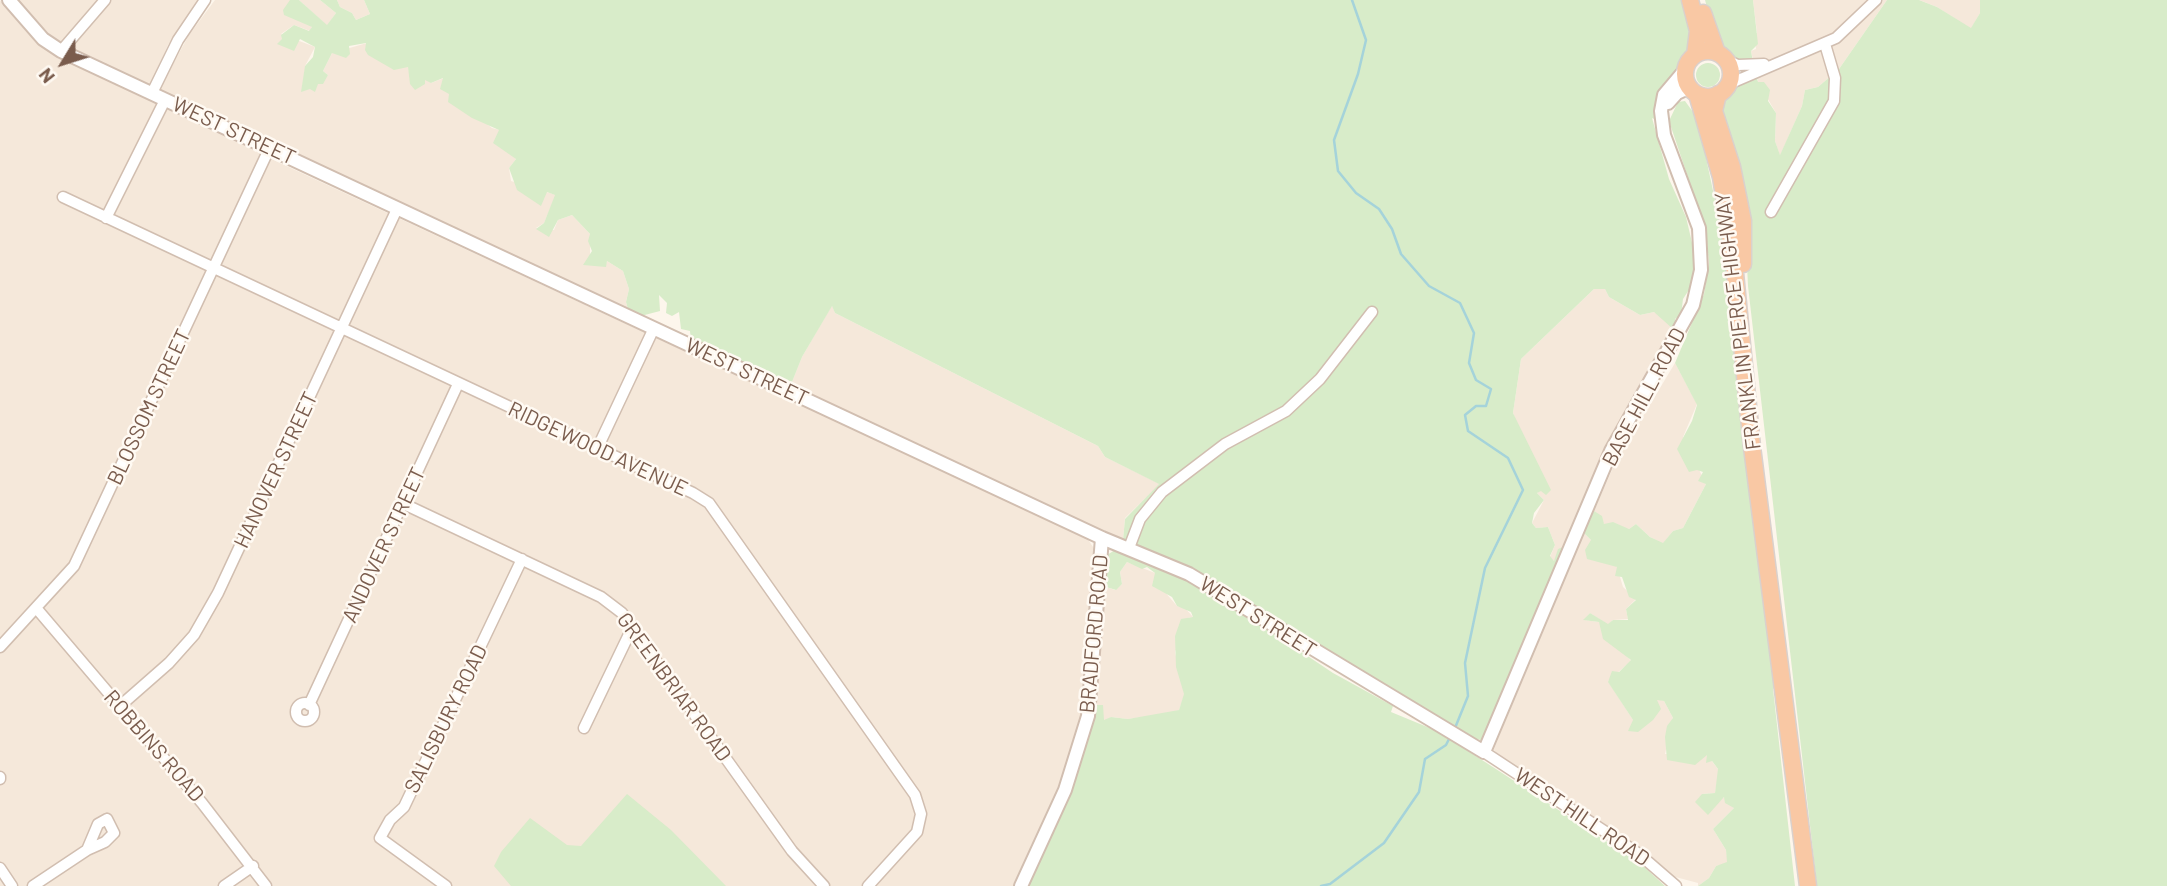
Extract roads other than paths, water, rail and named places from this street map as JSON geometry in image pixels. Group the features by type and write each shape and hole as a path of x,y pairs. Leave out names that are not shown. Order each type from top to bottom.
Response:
{"highway":[{"path":"1690,0 1698,31 1690,62 1693,90 1706,97 1723,89 1731,74 1699,0"},
{"path":"1690,62 1705,51 1722,56"},
{"name":"FRANKLIN PIERCE HIGHWAY","path":"1723,89 1714,111 1732,167 1742,221 1743,281 1762,444 1762,510"},
{"name":"FRANKLIN PIERCE HIGHWAY","path":"1693,90 1721,177 1733,253 1752,447 1808,886"}],"street":[{"name":"WEST STREET","path":"9,0 29,25 61,51 1213,588 1396,702 1484,752"},
{"path":"61,51 105,0"},
{"path":"152,93 178,40 205,0"},
{"path":"1723,89 1775,63 1825,44 1854,24 1876,0"},
{"path":"1771,212 1834,101 1835,78 1825,44"},
{"path":"1722,56 1738,65 1775,63"},
{"path":"1661,111 1664,95 1690,62"},
{"path":"1661,111 1677,93 1693,90"},
{"path":"106,218 166,100"},
{"name":"BASE HILL ROAD","path":"1484,752 1611,451 1693,305 1701,270 1699,228 1664,135 1661,111"},
{"name":"BLOSSOM STREET","path":"0,647 67,576 78,557 270,147"},
{"name":"RIDGEWOOD AVENUE","path":"63,197 693,493 709,503 909,784 920,814 917,832 868,886"},
{"name":"HANOVER STREET","path":"120,706 169,663 194,635 218,593 397,209"},
{"path":"1129,548 1140,519 1162,492 1225,444 1286,411 1320,379 1372,313"},
{"path":"597,449 654,328"},
{"name":"ANDOVER STREET","path":"309,705 458,384"},
{"name":"GREENBRIAR ROAD","path":"404,504 601,597 622,613 792,851 824,886"},
{"name":"BRADFORD ROAD","path":"1021,886 1068,782 1088,716 1102,538"},
{"name":"SALISBURY ROAD","path":"446,886 380,838 390,820 404,807 522,559"},
{"name":"ROBBINS ROAD","path":"37,609 253,866 266,886"},
{"path":"584,728 633,626"},
{"name":"WEST HILL ROAD","path":"1484,752 1639,854 1676,886"},
{"path":"33,886 87,850"},
{"path":"224,886 253,866"},
{"path":"0,869 12,886"}],"waterway":[{"path":"1352,0 1366,40 1358,74 1334,140 1338,171 1356,193 1379,209 1392,229 1401,254 1429,286 1460,303 1474,333 1469,363 1476,380 1491,389 1486,406 1476,406 1465,415 1468,431 1508,458 1523,490 1485,568 1465,663 1468,696 1455,728"},
{"path":"1321,886 1330,884 1384,843 1419,792 1425,759 1446,745 1450,737"}]}
